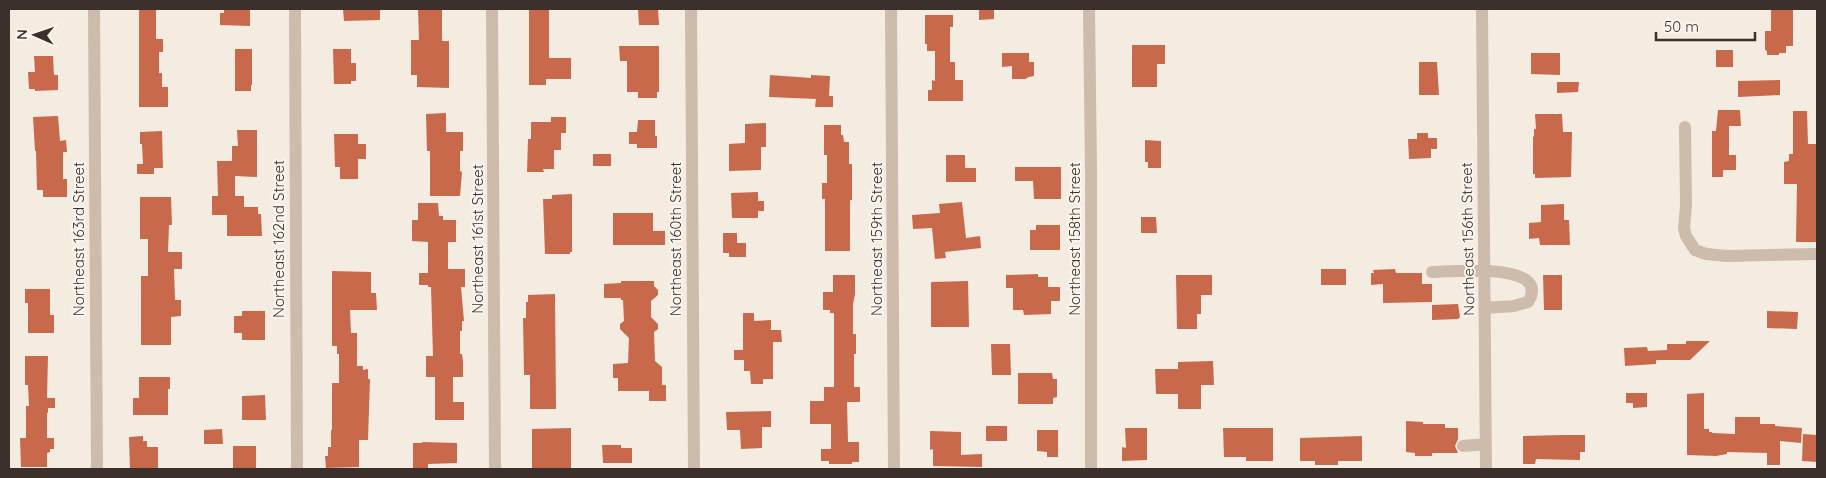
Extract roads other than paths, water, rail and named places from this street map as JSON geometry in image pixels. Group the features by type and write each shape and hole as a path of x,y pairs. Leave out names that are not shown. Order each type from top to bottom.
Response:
{"street":[{"name":"Northeast 163rd Street","path":"94,9 97,469"},
{"name":"Northeast 162nd Street","path":"295,9 297,469"},
{"name":"Northeast 161st Street","path":"492,9 495,469"},
{"name":"Northeast 160th Street","path":"691,9 694,469"},
{"name":"Northeast 159th Street","path":"891,9 894,469"},
{"name":"Northeast 158th Street","path":"1089,9 1091,469"},
{"name":"Northeast 156th Street","path":"1482,9 1486,469"},
{"path":"1685,127 1686,206 1684,228 1686,236 1695,250 1706,254 1727,256 1817,254"},
{"path":"1432,272 1484,270 1516,275 1527,280 1533,291 1533,295 1528,302 1514,306 1485,308"},
{"path":"1463,446 1486,444"}]}
